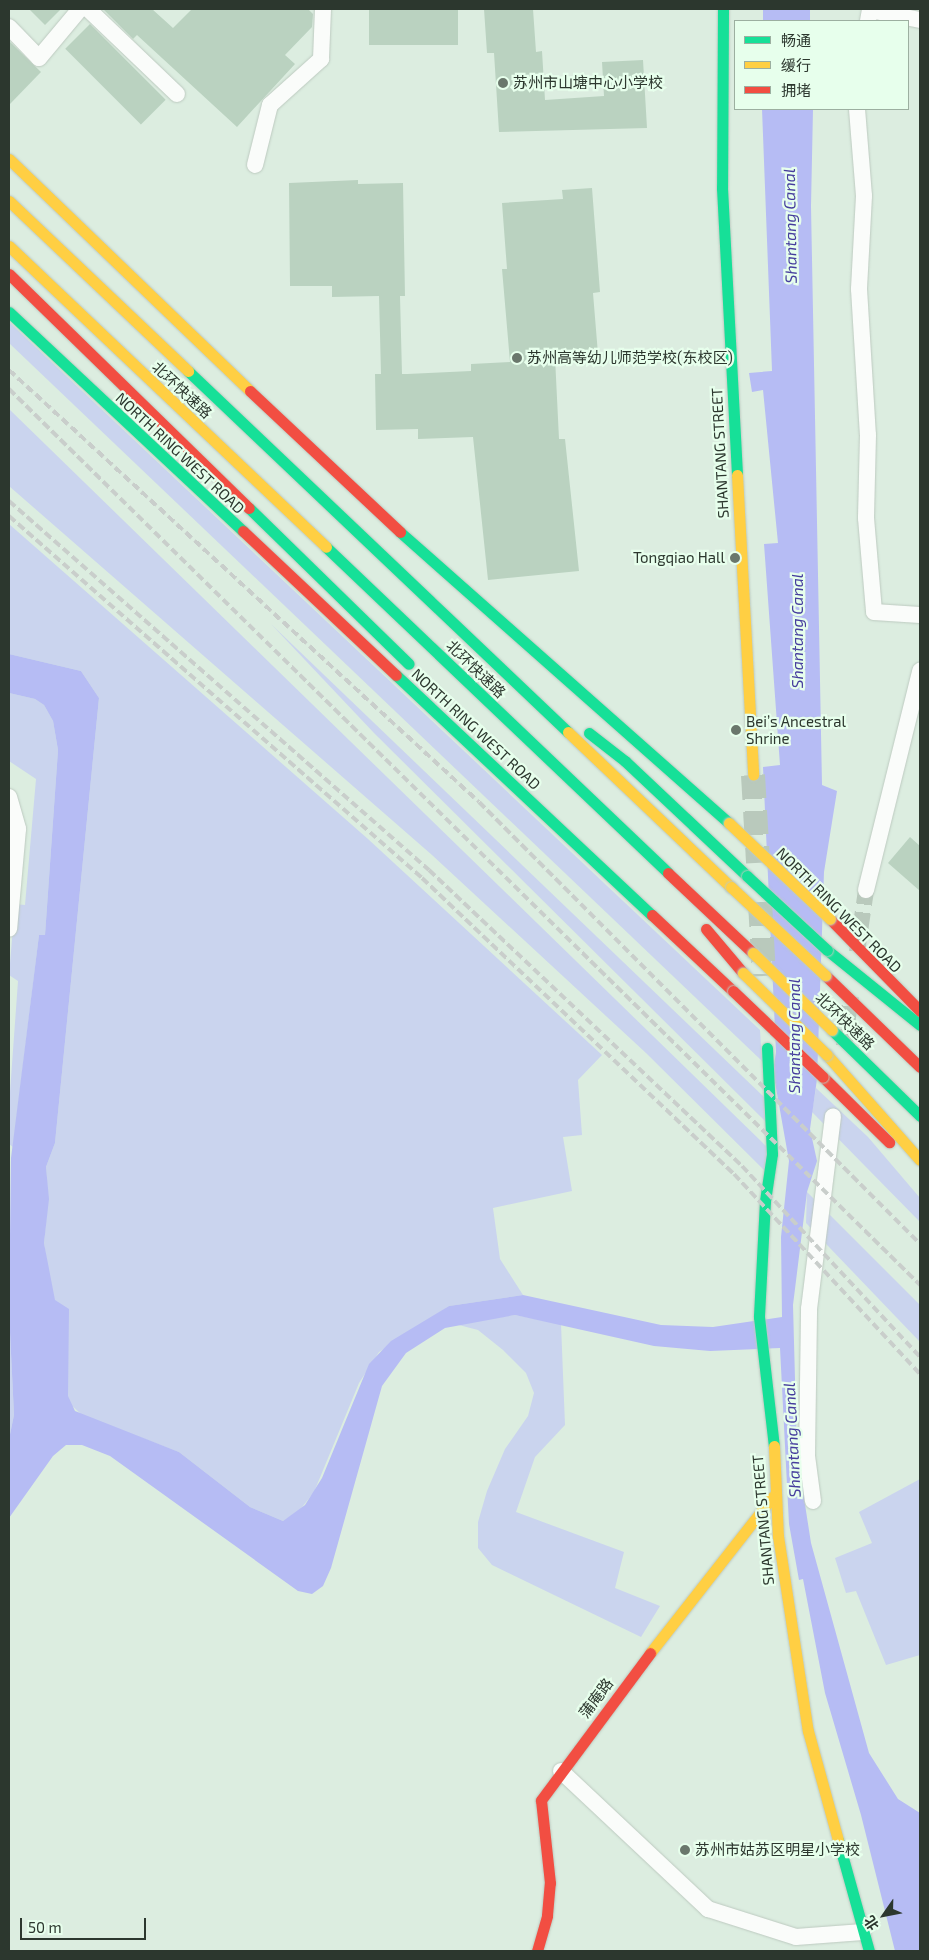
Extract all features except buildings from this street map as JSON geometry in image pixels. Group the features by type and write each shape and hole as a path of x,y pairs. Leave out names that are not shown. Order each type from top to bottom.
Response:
{"main road":[{"name":"SHANTANG STREET","path":"723,9 722,188 753,775"},
{"name":"NORTH RING WEST ROAD","path":"9,159 364,500 729,823 830,919 920,1011"},
{"name":"北环快速路","path":"9,201 466,639 920,1066"},
{"name":"北环快速路","path":"9,246 753,953 920,1116"},
{"path":"9,274 416,671"},
{"name":"NORTH RING WEST ROAD","path":"9,312 630,892 920,1171"},
{"path":"466,639 625,760 827,950 920,1025"},
{"path":"514,767 630,892"},
{"path":"632,839 742,973 827,1055 920,1160"},
{"name":"SHANTANG STREET","path":"767,1048 772,1154 765,1202 759,1318 761,1352 772,1429 774,1496 786,1608 808,1731 868,1951"},
{"name":"蒲庵路","path":"537,1951 547,1915 550,1883 541,1800 560,1770 774,1496"}],"street":[{"path":"9,27 39,58 80,9"},
{"path":"88,9 177,94"},
{"path":"255,164 270,105 321,59 323,9"},
{"path":"868,20 870,10 920,20"},
{"path":"857,110 864,196 860,289 868,435 866,518 874,612 920,615"},
{"path":"866,890 920,671"},
{"path":"9,797 18,829 9,929"},
{"path":"813,1501 806,1456 809,1309 834,1116"},
{"path":"560,1770 708,1909 796,1937 863,1932"}],"shaded area":[{"path":"9,322 760,1030 762,1061 9,343"},
{"path":"9,409 767,1147 767,1173 646,1053 432,855 9,486"},
{"path":"9,524 368,839 602,1055 578,1080 582,1135 563,1137 572,1191 493,1208 500,1259 523,1295 449,1306 379,1352 359,1383 314,1492 299,1511 283,1521 250,1507 179,1452 82,1415 69,1403 44,1243 48,1199 46,1167 55,1143 99,698 81,671 9,654"},
{"path":"271,624 766,1099 766,1122 374,733"},
{"path":"9,693 35,699 44,705 53,721 58,750 45,935 39,935 13,1147 9,1144 9,1106 18,981 9,975 15,904 25,905 36,779 9,761"},
{"path":"816,1088 868,1137 920,1198 920,1222 812,1112"},
{"path":"807,1192 920,1305 920,1342 806,1223"},
{"path":"9,1312 14,1415 9,1439"},
{"path":"515,1315 561,1324 565,1425 535,1457 516,1512 624,1552 615,1588 660,1606 641,1637 492,1565 478,1548 478,1522 487,1491 505,1449 528,1416 534,1393 526,1373 503,1350 478,1330 455,1324"},
{"path":"920,1479 920,1655 886,1665 856,1591 846,1593 835,1558 872,1543 859,1512"}],"water":[{"path":"763,9 810,9 810,20 763,20"},
{"name":"Shantang Canal","path":"762,110 813,110 811,206 822,785 837,791 824,872 817,1079 810,1129 817,1161 807,1192 793,1305 797,1453 811,1543 869,1753 898,1799 920,1813 920,1951 895,1951 861,1815 825,1693 803,1579 799,1580 789,1524 780,1348 710,1351 654,1346 515,1315 445,1328 406,1353 382,1386 331,1568 323,1586 312,1594 298,1591 110,1456 82,1445 66,1445 53,1456 9,1518 9,1439 14,1415 9,1312 11,1158 39,935 45,935 58,750 53,721 44,705 35,699 9,693 9,654 81,671 99,698 55,1143 46,1167 49,1199 44,1243 55,1300 69,1309 68,1396 75,1411 179,1452 250,1507 283,1521 305,1505 322,1478 369,1364 391,1341 449,1306 523,1295 661,1325 713,1327 782,1317 781,1237 789,1161 773,1071 776,1052 763,767 780,765 764,544 778,543 763,390 752,392 749,373 772,371"}],"tunnel":[{"path":"753,775 758,863"},
{"path":"857,952 866,890"},
{"path":"760,902 764,976"},
{"path":"844,1046 851,996"}],"railway":[{"path":"9,370 479,802 920,1244"},
{"path":"9,389 920,1285"},
{"path":"9,501 429,870 742,1166 920,1357"},
{"path":"9,516 422,878 734,1174 920,1374"}],"traffic: fast":[{"path":"723,9 722,188 737,475"},
{"path":"9,312 243,531"},
{"path":"188,371 568,732"},
{"path":"249,508 409,664"},
{"path":"400,532 729,823"},
{"path":"326,547 668,873"},
{"path":"396,675 652,915"},
{"path":"589,733 625,761 747,876"},
{"path":"747,876 827,950"},
{"path":"827,950 920,1025"},
{"path":"832,1030 920,1116"},
{"path":"767,1048 772,1154 765,1201 759,1317 774,1446"},
{"path":"838,1840 869,1951"}],"traffic: slow":[{"path":"9,159 250,391"},
{"path":"9,201 188,371"},
{"path":"9,246 326,547"},
{"path":"737,475 753,775"},
{"path":"568,732 731,887"},
{"path":"729,823 830,919"},
{"path":"731,887 825,975"},
{"path":"753,953 832,1030"},
{"path":"743,973 827,1055"},
{"path":"827,1055 920,1160"},
{"path":"774,1446 778,1536 808,1731 838,1840"},
{"path":"650,1653 773,1496"}],"traffic: jam":[{"path":"9,274 249,508"},
{"path":"250,391 400,532"},
{"path":"243,531 396,675"},
{"path":"668,873 753,953"},
{"path":"652,915 733,991"},
{"path":"830,919 920,1011"},
{"path":"706,929 743,973"},
{"path":"825,975 920,1067"},
{"path":"733,991 823,1077"},
{"path":"823,1077 889,1142"},
{"path":"537,1951 547,1915 550,1883 541,1800 650,1653"}],"place":[{"name":"苏州市山塘中心小学校","path":"503,83"},
{"name":"苏州高等幼儿师范学校(东校区)","path":"517,358"},
{"name":"Tongqiao Hall","path":"735,558"},
{"name":"Bei’s Ancestral Shrine","path":"736,730"},
{"name":"苏州市姑苏区明星小学校","path":"685,1850"}]}
